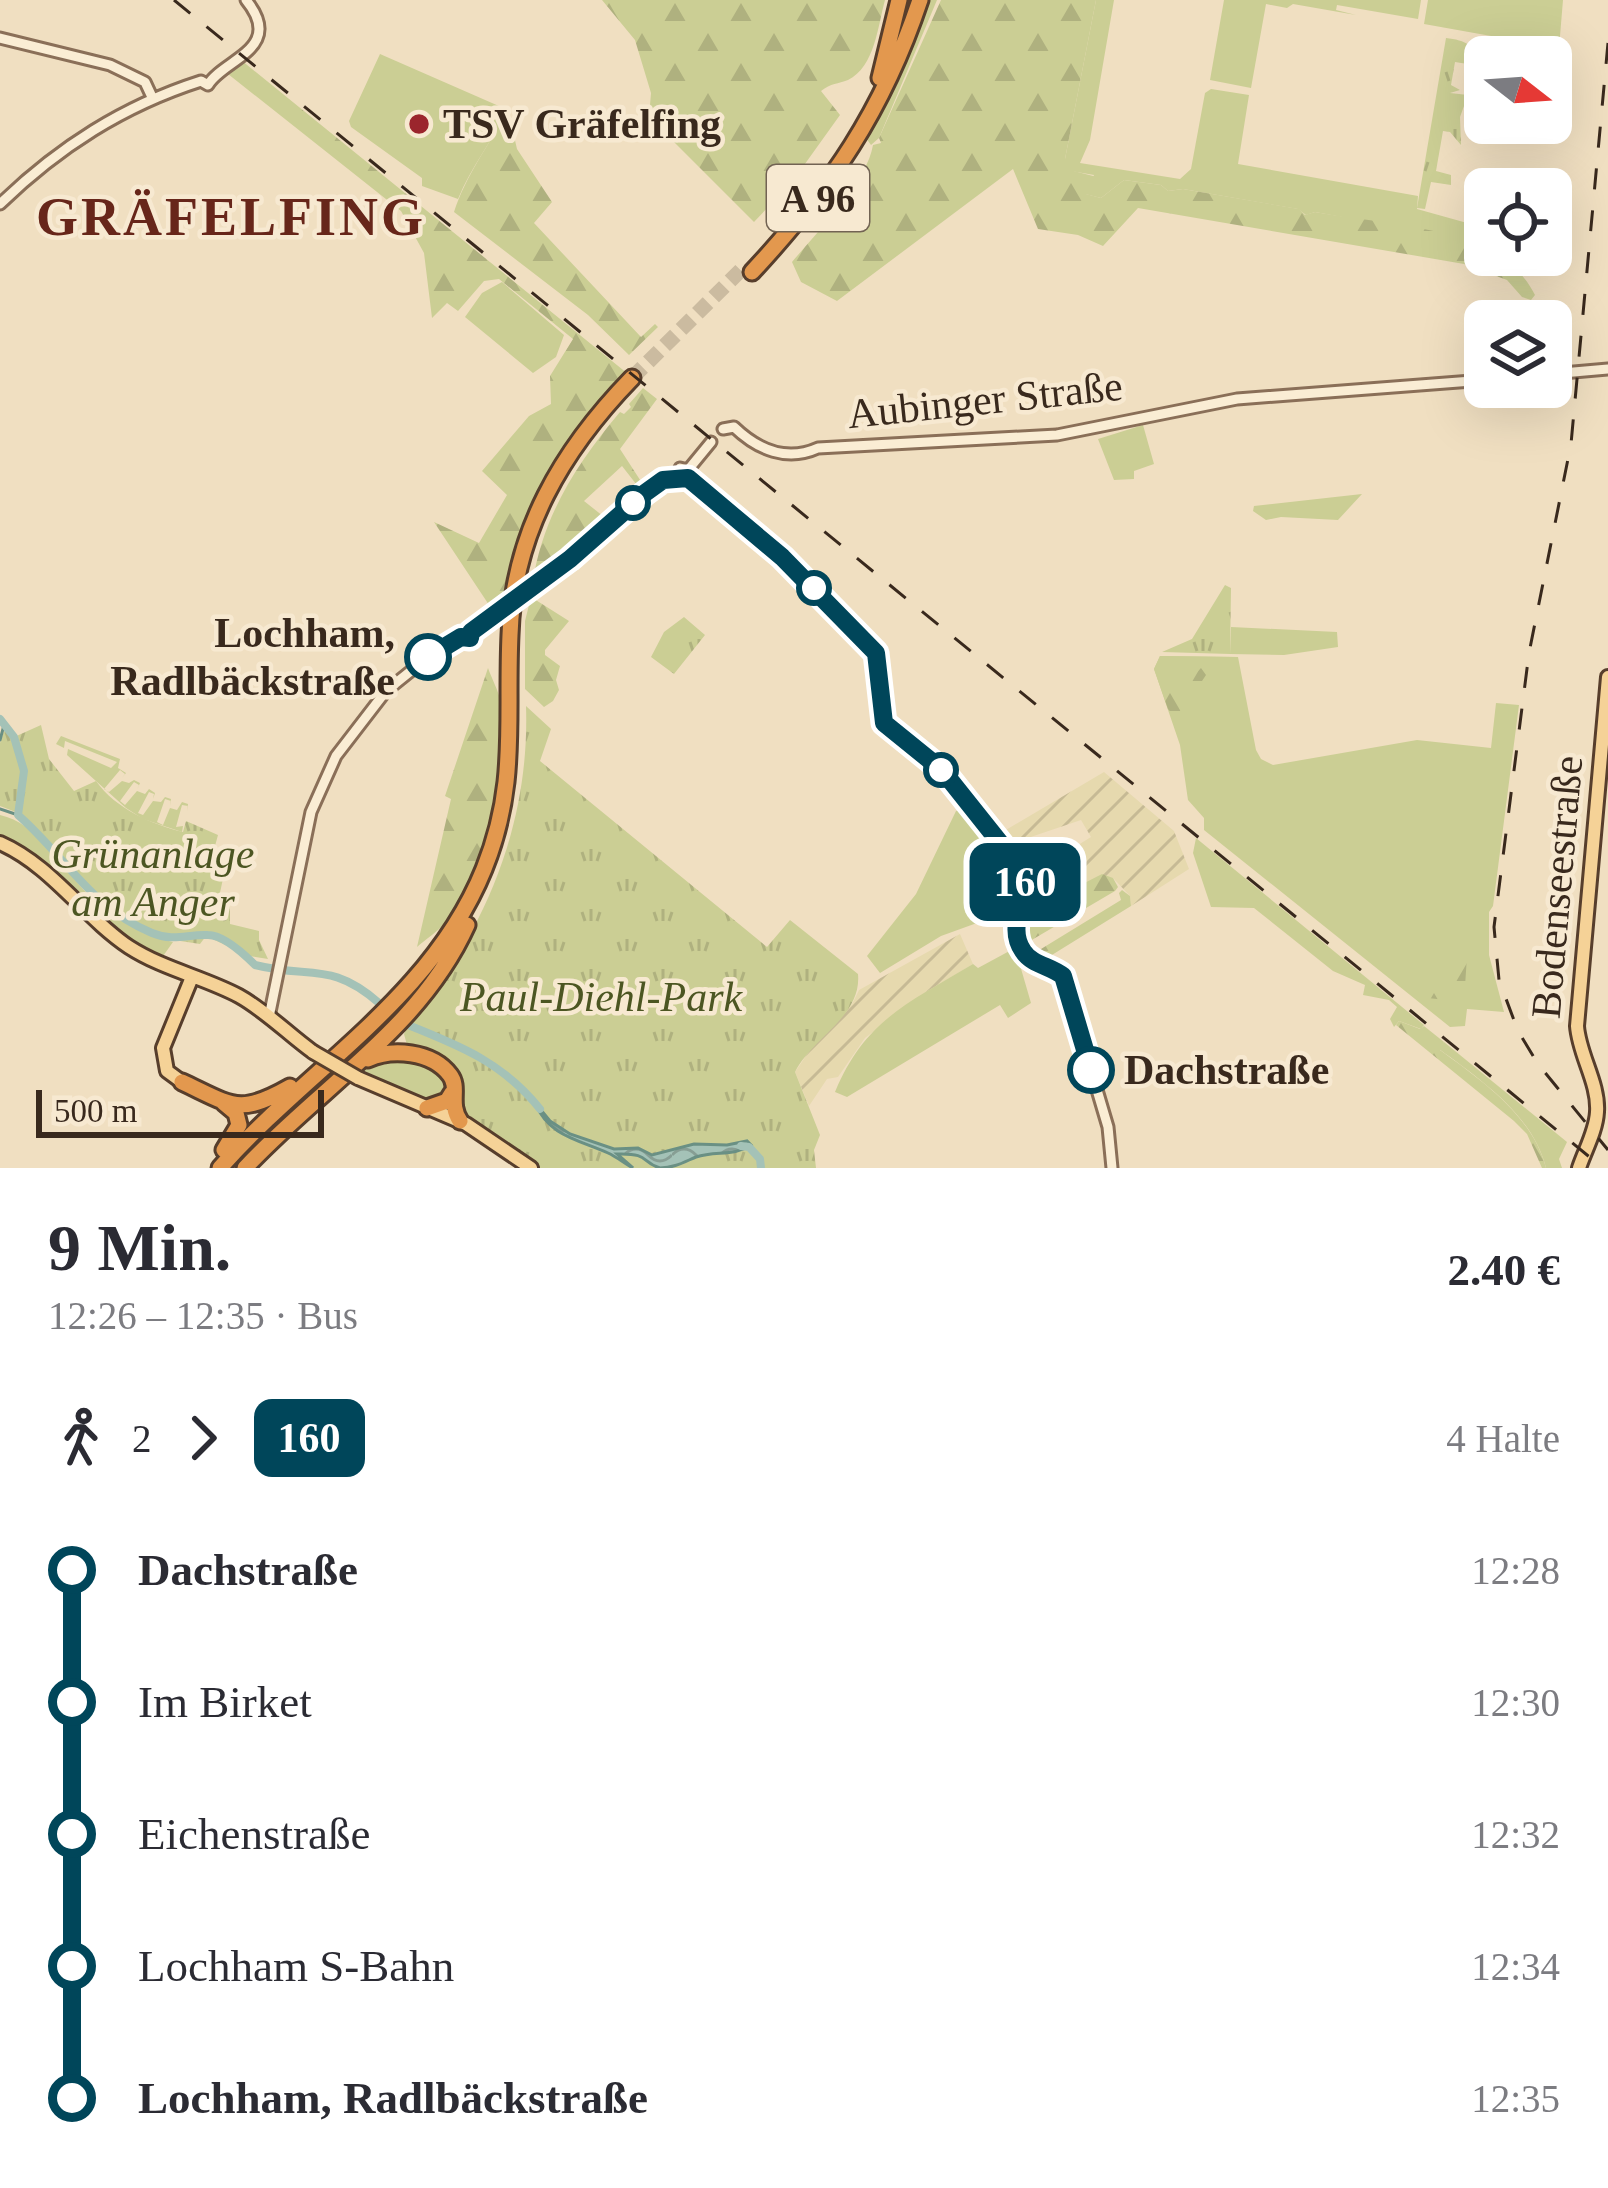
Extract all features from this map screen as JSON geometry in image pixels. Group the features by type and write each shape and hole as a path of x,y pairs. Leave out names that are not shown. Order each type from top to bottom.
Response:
{"highway":[{"path":"880,78 899,0"},
{"name":"A 96","path":"910,0 880,78 824,174 749,268 810,208 850,152 882,97 923,0"},
{"path":"220,1168 266,1119 399,998 429,964 466,908 498,827 511,747 510,619 533,518 565,458 604,406 635,381 573,461 550,503 532,552 520,616 517,786 494,869 452,957 402,1031 403,1043 412,1054"},
{"path":"233,1168 399,1012 443,961 466,925"},
{"path":"208,1168 290,1087 399,998"},
{"path":"354,1074 422,998"},
{"path":"245,1168 384,1052 412,1054 446,1071 453,1080 444,1104 460,1121"},
{"path":"182,1082 236,1113 239,1121 224,1150"},
{"path":"222,1101 253,1106 290,1087"}],"main road":[{"name":"Bodenseestraße","path":"1579,1168 1597,1116 1576,1026 1608,677"},
{"path":"0,843 38,865 103,928 172,970 184,981 186,992"},
{"path":"172,970 249,1003 268,1005 313,1052 354,1074 444,1104"},
{"path":"182,1082 167,1072 162,1052 192,977"},
{"path":"460,1121 531,1168"}],"street":[{"path":"0,204 99,125 152,98 230,68 256,39 257,15 246,0"},
{"path":"0,38 110,65 145,82 152,98"},
{"path":"1572,372 1608,369"},
{"name":"Aubinger Straße","path":"727,427 771,453 819,451 1057,435 1224,401 1464,382"},
{"path":"268,1005 280,970 311,812 336,756 386,691 432,654 533,588 645,493 684,475 711,442"},
{"path":"684,475 782,557 876,653 884,723 942,770 1017,862 1025,880 1017,926 1020,947 1032,960 1059,972 1066,982 1108,1126 1112,1168"}],"shaded area":[{"path":"1104,772 1174,831 1189,869 1131,906 1130,896 1113,878 1064,890 1024,914 1031,889 1028,876 1091,837 1081,820 1007,845 999,834"},
{"path":"960,934 973,964 865,1038 838,1077 827,1079 809,1106 795,1072 859,990"}],"green space":[{"path":"602,0 885,0 864,66 848,80 821,91 840,115 792,182 754,222 649,117 651,93 635,40"},
{"path":"929,0 937,0 879,138 871,145 866,138 898,77"},
{"path":"941,0 1096,0 1065,159 1066,169 1097,177 1086,194 1101,198 1124,180 1161,185 1168,191 1183,189 1299,209 1305,215 1315,212 1424,229 1464,240 1464,264 1138,208 1103,246 1078,235 1038,229 1013,169 837,301 801,282 792,262 851,190 873,145 881,143 879,138"},
{"path":"1096,0 1114,0 1090,140 1080,163 1180,179 1191,169 1205,93 1211,89 1249,95 1238,164 1418,196 1417,209 1464,222 1464,243 1124,180 1101,198 1085,194 1094,175 1065,170"},
{"path":"1224,0 1421,0 1418,19 1337,5 1336,10 1356,15 1266,4 1251,88 1210,80"},
{"path":"1428,0 1563,0 1560,36 1492,36 1424,24"},
{"path":"1446,38 1459,40 1464,42 1464,63 1455,62 1451,85 1460,90 1450,93 1464,95 1461,145 1443,131 1436,171 1451,175 1451,185 1431,182 1425,209 1417,208"},
{"name":"TSV Gräfelfing","path":"380,54 508,110 458,199 422,186 422,178 351,127 349,121"},
{"path":"241,60 628,374 584,423 548,477 522,536 506,601 493,611 434,522 479,543 507,495 482,471 529,416 551,404 550,376 573,339 499,279 484,281 458,311 447,303 432,318 424,253 401,211 228,74"},
{"path":"508,110 517,149 552,202 534,223 641,337 655,324 658,327 629,355 588,315 454,212"},
{"path":"1496,276 1523,276 1535,295 1531,300 1522,297 1507,280"},
{"path":"502,282 564,335 556,357 533,373 465,317 482,293"},
{"path":"643,388 657,399 620,449 644,486 640,489 622,466 584,501 608,520 533,581 545,534 564,490 605,431"},
{"path":"1143,425 1154,464 1134,471 1134,479 1114,480 1098,439"},
{"path":"1362,494 1338,520 1266,520 1253,511 1254,506"},
{"path":"1225,585 1231,588 1230,654 1162,652 1192,639"},
{"path":"531,597 569,621 545,650 560,666 559,690 544,707 525,689 525,621"},
{"path":"684,617 705,635 674,674 651,657 664,632"},
{"path":"1231,627 1337,632 1338,647 1284,655 1230,654"},
{"path":"1160,656 1238,657 1256,750 1273,765 1417,740 1491,748 1496,703 1519,705 1489,912 1489,955 1504,1012 1467,1009 1465,1026 1450,1027 1204,830 1204,818 1188,800 1180,745 1154,669"},
{"path":"1160,656 1238,659 1226,664 1187,661 1177,669 1187,669 1192,677 1201,668 1206,675 1186,705 1177,701 1182,715 1177,720 1168,709 1154,669"},
{"path":"488,668 504,725 491,817 458,903 445,923 417,947 451,799 445,796"},
{"name":"Paul-Diehl-Park","path":"526,706 551,729 540,761 767,947 790,920 858,974 852,1002 795,1072 820,1135 814,1150 816,1168 539,1168 502,1138 457,1113 458,1089 407,1045 408,1025 459,954 497,876 520,794"},
{"name":"Grünanlage am Anger","path":"41,725 49,759 74,791 96,781 114,800 147,820 183,832 186,821 218,835 209,868 224,874 218,902 230,904 230,924 259,931 268,959 249,956 206,936 200,944 154,937 101,907 35,833 38,830 21,814 0,806 0,743 5,728 12,738"},
{"path":"61,736 120,759 118,768 126,773 122,778 125,774 120,770 104,789 67,755 68,749 111,768 117,762 65,741 64,748 56,744"},
{"path":"134,780 140,783 137,790 139,785 134,782 120,801 125,805 137,791 145,794 149,789 155,793 153,799 149,792 138,813 143,815 153,801 165,797 171,799 165,799 157,822 163,825 170,808 177,810 182,802 188,804 182,805 176,827 183,826 182,832 143,819 126,808 107,791 122,781"},
{"path":"963,809 989,838 1010,911 941,936 880,973 867,956 916,894 956,811"},
{"path":"0,815 36,835 113,915 173,942 161,959 106,925 0,840"},
{"path":"1196,838 1424,1025 1421,1029 1399,1021 1394,1027 1390,1019 1397,1007 1389,1000 1363,995 1365,985 1333,971 1254,908 1211,907 1193,853"},
{"path":"1102,874 1113,878 1115,891 1030,941 1032,949 1041,949 1121,900 1122,890 1130,896 1131,906 1047,958 1034,958 1020,939 1024,914"},
{"path":"1465,922 1469,925 1464,1002 1428,998 1432,975 1427,952 1449,954 1459,947"},
{"path":"1015,948 1031,1003 1008,1018 1000,1005 847,1097 835,1092 860,1047 891,1016 973,964 978,968"},
{"path":"1399,1021 1420,1029 1424,1026 1444,1042 1440,1050 1504,1101 1530,1132 1546,1168 1514,1121 1396,1025"},
{"path":"1444,1042 1567,1142 1559,1159 1562,1168 1546,1168 1518,1115 1439,1049"},
{"path":"395,1053 443,1072 450,1085 434,1105 354,1072 371,1060"}],"water":[{"path":"536,1104 570,1134 614,1149 638,1148 652,1155 694,1144 747,1141 751,1145 665,1168 635,1155 617,1154 633,1168 557,1130"}],"waterway":[{"path":"0,719 14,737 24,771 18,815 112,910 160,936 221,938 255,965 333,976 379,1003"},
{"path":"0,740 4,725"},
{"path":"0,809 18,815"},
{"path":"408,1025 496,1068 540,1109"},
{"path":"741,1146 749,1147 760,1159 761,1168"}],"tunnel":[{"path":"632,378 746,265"}],"railway":[{"path":"174,0 1603,1168"},
{"path":"1608,43 1571,444 1529,653 1494,927 1499,980 1518,1031 1538,1064 1608,1150"}],"bus line":[{"name":"160","path":"428,657 461,637 470,638 471,632 570,559 663,480 688,478 782,557 876,653 887,728 942,770 1024,875 1018,941 1032,960 1063,976 1091,1070"}],"place":[{"name":"TSV Gräfelfing","path":"419,124"},
{"name":"Lochham, Radlbäckstraße","path":"428,657"},
{"name":"Dachstraße","path":"1091,1070"}],"district":[{"name":"GRÄFELFING","path":"231,217"}]}
